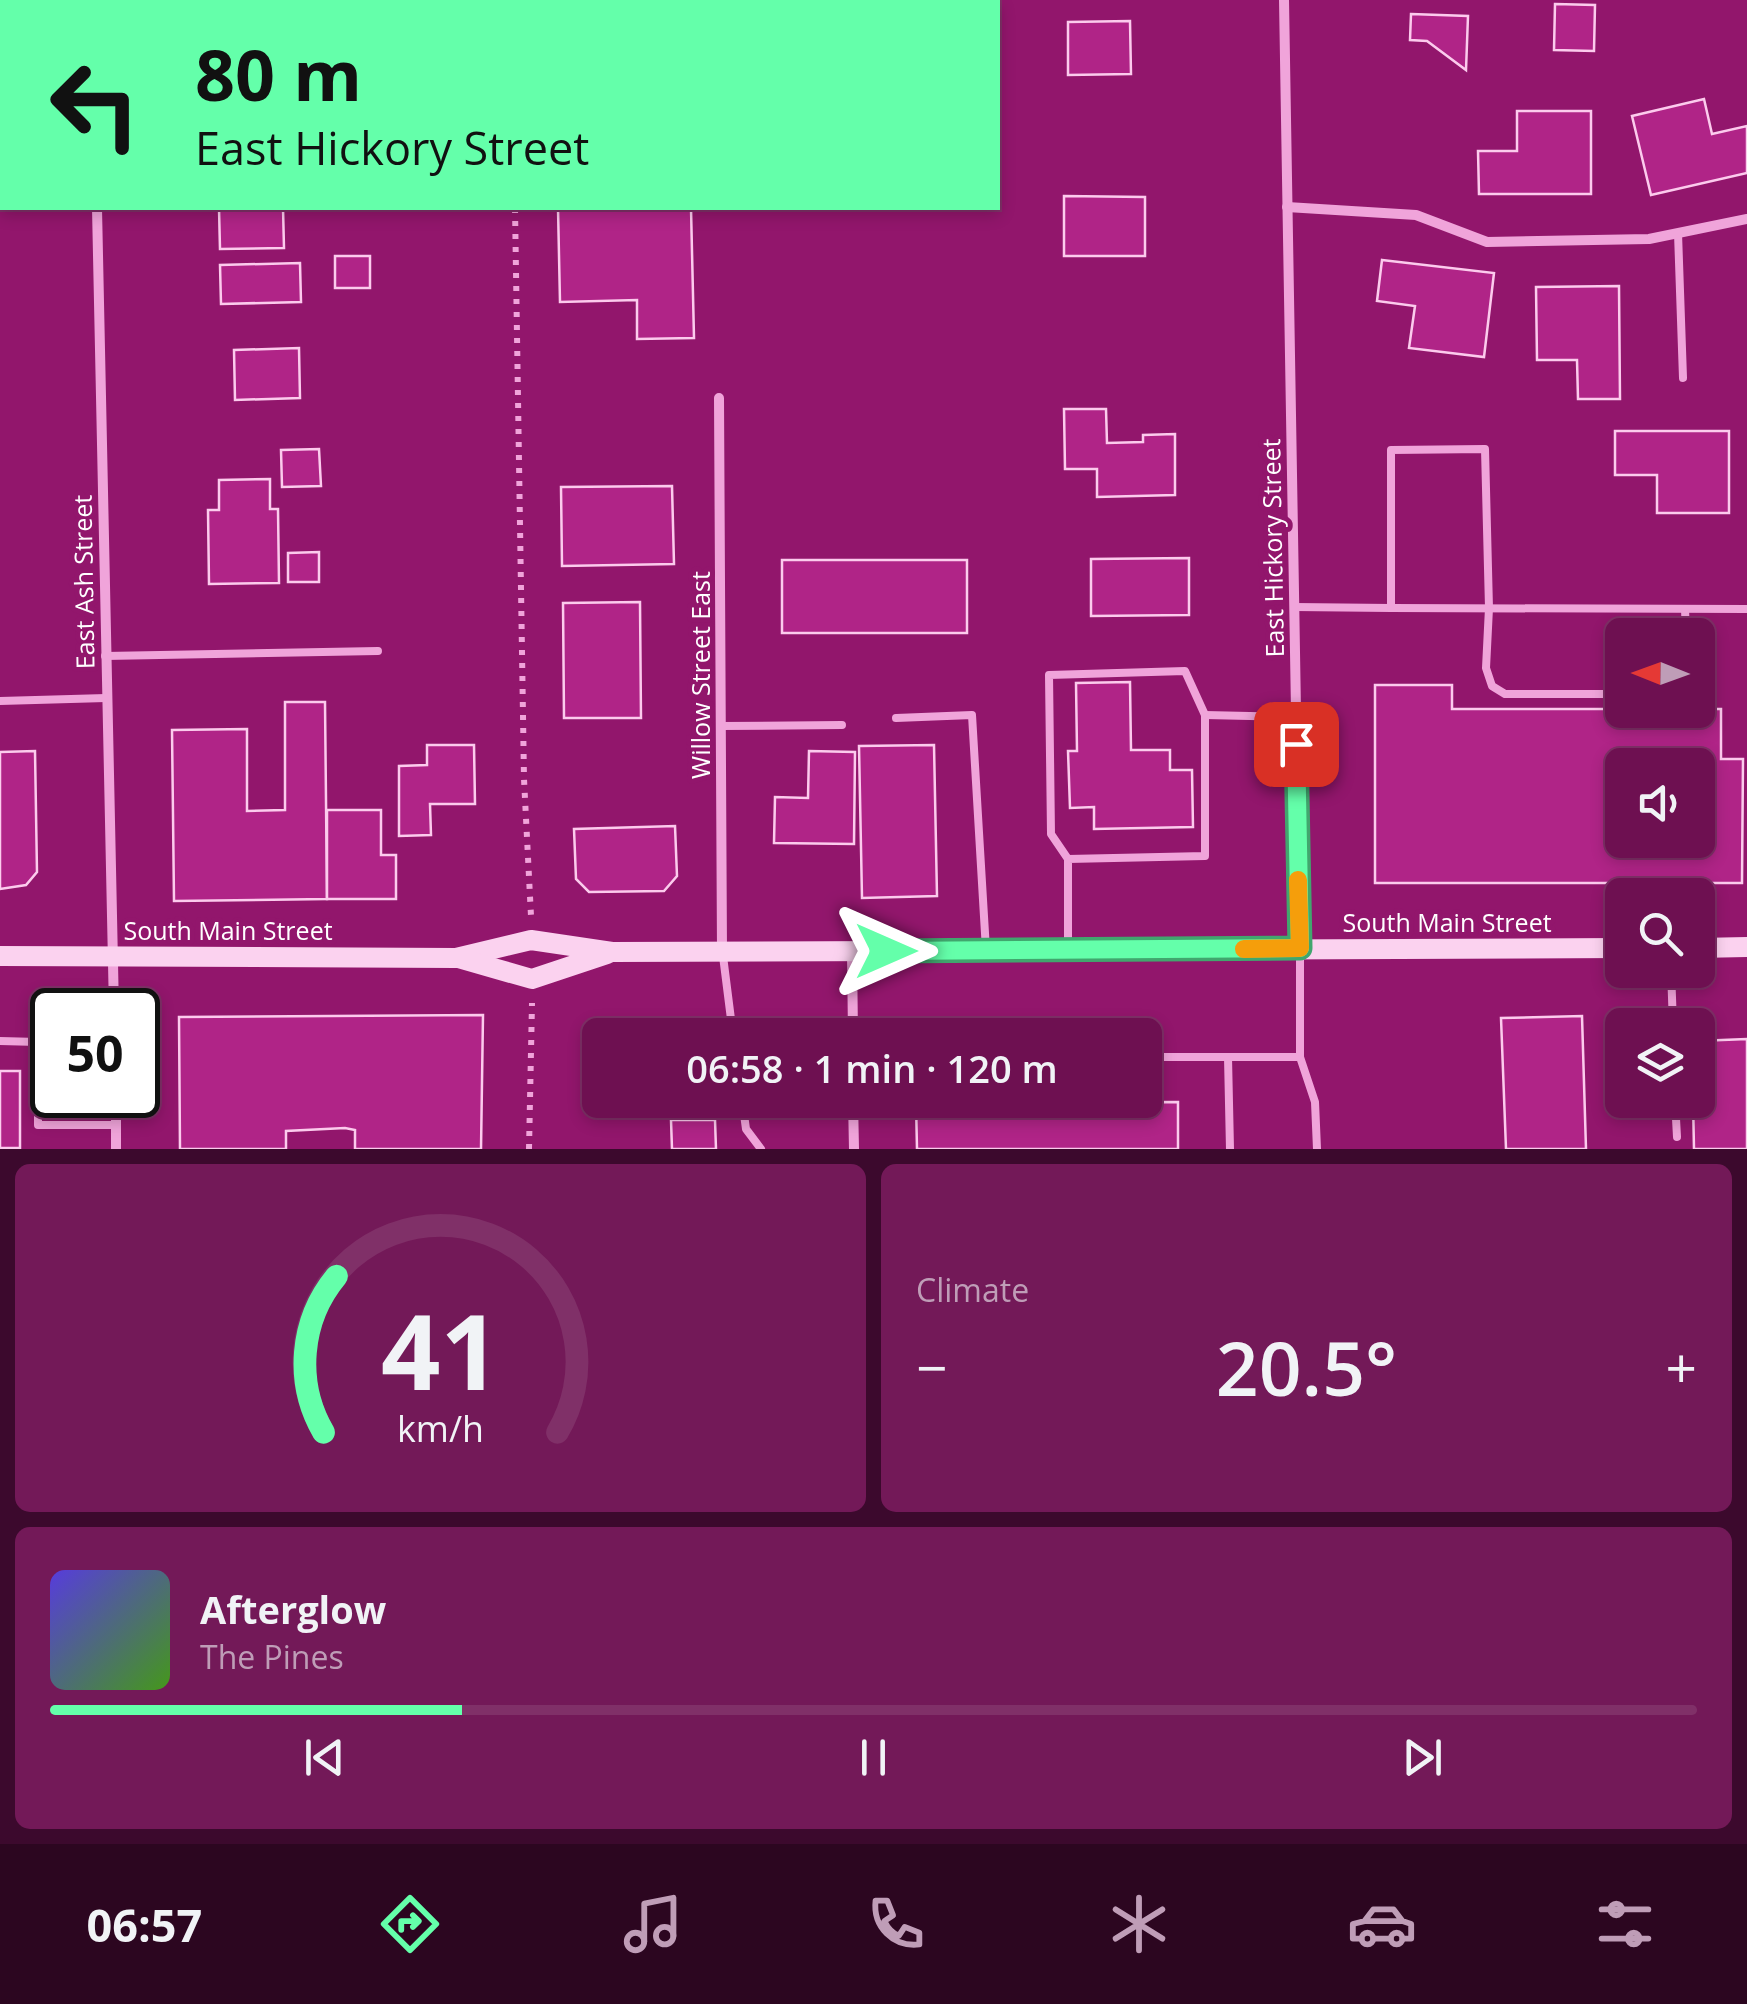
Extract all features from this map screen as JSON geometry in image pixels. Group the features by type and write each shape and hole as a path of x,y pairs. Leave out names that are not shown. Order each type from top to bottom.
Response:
{"main road":[{"name":"South Main Street","path":"0,956 456,958 531,940 612,952 1605,948"},
{"path":"1715,948 1747,948"},
{"name":"South Main Street","path":"456,958 532,978 612,952"}],"street":[{"name":"East Hickory Street","path":"1284,0 1300,948"},
{"path":"1287,206 1416,216 1487,242 1649,239 1747,219"},
{"name":"East Ash Street","path":"97,210 113,988"},
{"name":"Willow Street East","path":"719,398 722,952"},
{"path":"852,951 853,1018"},
{"path":"116,1118 116,1149"},
{"path":"854,1118 854,1149"}],"lane":[{"path":"1678,233 1684,378"},
{"path":"1392,608 1392,450 1485,449 1486,668 1492,686 1505,694 1605,694"},
{"path":"1294,607 1747,609"},
{"path":"1685,608 1685,618"},
{"path":"105,656 378,651"},
{"path":"1068,859 1205,856 1205,716 1184,671 1049,676 1051,834 1068,859 1068,950"},
{"path":"0,701 106,698"},
{"path":"896,718 972,715 986,950"},
{"path":"1205,716 1296,716"},
{"path":"721,726 842,725"},
{"path":"1300,948 1300,1058 1315,1102 1317,1149"},
{"path":"722,952 731,1018"},
{"path":"0,1041 38,1042 38,1125 116,1125"},
{"path":"1162,1057 1300,1058"},
{"path":"1228,1057 1230,1149"},
{"path":"744,1118 746,1130 761,1149"},
{"path":"1676,1118 1677,1137"}],"path":[{"path":"515,210 524,759 531,916"},
{"path":"529,1149 532,1001"}],"building":[{"path":"1555,4 1595,5 1594,51 1554,50"},
{"path":"1411,14 1468,16 1466,70 1427,41 1410,40"},
{"path":"1130,21 1131,74 1068,75 1068,22"},
{"path":"1704,99 1712,134 1747,126 1747,173 1651,195 1632,116"},
{"path":"1517,111 1591,111 1591,194 1479,194 1478,151 1517,151"},
{"path":"1064,196 1145,197 1145,256 1064,256"},
{"path":"219,210 283,210 284,248 220,249"},
{"path":"558,210 691,210 694,338 637,339 637,300 560,302"},
{"path":"335,256 370,256 370,288 335,288"},
{"path":"1382,260 1494,273 1484,357 1409,348 1415,306 1377,301"},
{"path":"300,263 301,302 221,304 220,265"},
{"path":"1619,286 1620,399 1578,399 1577,360 1537,360 1536,287"},
{"path":"299,348 300,398 235,400 234,350"},
{"path":"1064,409 1106,409 1107,443 1143,442 1143,435 1175,434 1175,495 1097,497 1097,469 1065,469"},
{"path":"1615,431 1729,431 1729,513 1657,513 1657,475 1615,475"},
{"path":"319,449 321,486 282,487 281,450"},
{"path":"270,479 270,509 278,509 279,583 209,584 208,510 219,510 219,480"},
{"path":"672,486 674,564 562,566 561,487"},
{"path":"319,552 319,582 288,582 288,553"},
{"path":"1189,558 1189,615 1091,616 1091,559"},
{"path":"782,560 967,560 967,633 782,633"},
{"path":"640,602 641,718 564,718 563,603"},
{"path":"1130,682 1131,750 1170,750 1170,770 1192,770 1193,827 1094,829 1094,807 1070,808 1068,751 1077,751 1076,683"},
{"path":"1375,685 1452,685 1452,709 1605,709 1605,728 1715,728 1715,709 1721,709 1721,759 1743,759 1742,883 1715,883 1715,878 1605,878 1605,883 1375,883"},
{"path":"285,702 325,702 327,899 174,901 172,730 247,729 247,811 285,810"},
{"path":"427,745 474,745 475,804 430,804 431,835 399,836 399,766 427,765"},
{"path":"934,745 937,896 862,898 859,746"},
{"path":"35,751 37,872 26,885 0,889 0,752"},
{"path":"809,751 855,752 854,844 774,843 775,797 808,798"},
{"path":"327,810 381,810 381,855 396,855 396,899 327,899"},
{"path":"675,826 677,876 664,891 589,892 576,879 574,829"},
{"path":"483,1015 481,1149 355,1149 355,1130 345,1128 286,1131 286,1149 180,1149 179,1017"},
{"path":"1582,1016 1586,1149 1506,1149 1501,1018"},
{"path":"1747,1039 1747,1149 1694,1149 1693,1118 1715,1118 1715,1040"},
{"path":"0,1071 20,1071 20,1148 0,1148"},
{"path":"1162,1102 1178,1102 1178,1149 917,1149 916,1118 1162,1118"},
{"path":"671,1120 715,1120 716,1149 672,1149"}],"slow traffic":[{"path":"1244,949 1300,948 1298,880"}],"route":[{"path":"886,951 1300,948 1296,744"}]}
